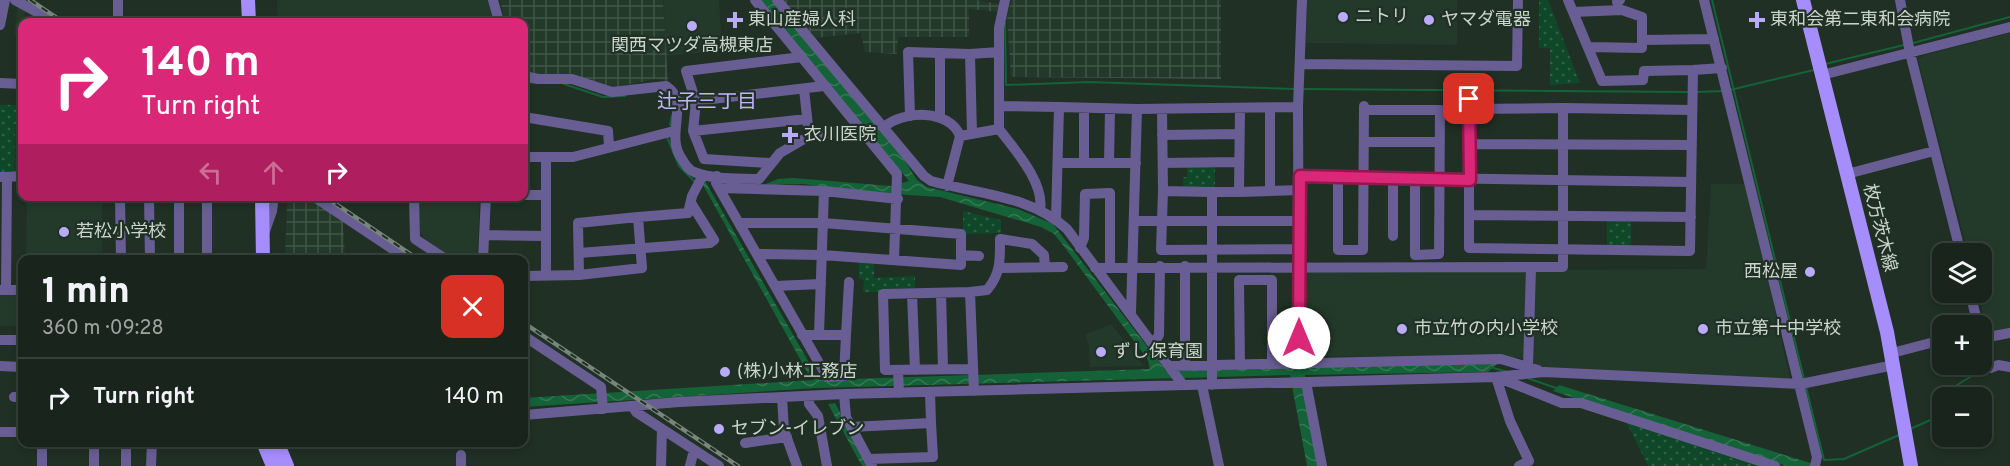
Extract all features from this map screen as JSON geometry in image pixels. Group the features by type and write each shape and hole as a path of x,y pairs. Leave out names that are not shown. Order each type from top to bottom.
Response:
{"main road":[{"path":"248,0 249,18"},
{"path":"258,0 258,18"},
{"name":"枚方茨木線","path":"1803,0 1893,359 1911,466"},
{"path":"253,201 254,255"},
{"path":"262,201 263,255"},
{"path":"265,447 273,466"},
{"path":"279,447 286,466"}],"street":[{"path":"0,25 5,0"},
{"path":"15,0 48,18"},
{"path":"118,0 118,18"},
{"path":"493,0 498,18"},
{"path":"755,0 897,174 899,182 894,260"},
{"path":"777,0 924,176 947,186 1009,199 1040,210 1056,219 1131,312 1181,382"},
{"path":"1005,0 1000,21 999,129 1032,177 1042,200 1040,210"},
{"path":"1299,362 1298,107 1302,64 1302,0"},
{"path":"1302,64 1517,66 1518,0"},
{"path":"1568,0 1602,81 1643,80 1644,71 1722,68"},
{"path":"1704,0 1801,384 1817,456 1816,465"},
{"path":"1900,0 1910,53 1958,243"},
{"path":"1573,12 1618,3 1642,17 1642,48 1588,47"},
{"path":"1822,75 2010,27"},
{"path":"1642,40 1714,39"},
{"path":"910,116 908,52 970,54 999,52"},
{"path":"940,53 940,117"},
{"path":"970,54 972,134"},
{"path":"770,163 704,159 693,131 696,102 686,71 802,57"},
{"path":"1692,110 1469,104 1469,248 1690,251 1693,70"},
{"path":"528,77 572,79 612,92 666,86 673,90 678,103 674,149 691,171 702,176 759,179 780,153 811,135 861,129"},
{"path":"0,83 18,84"},
{"path":"678,103 824,86"},
{"path":"804,89 811,135"},
{"path":"999,106 1110,109 1298,107"},
{"path":"1056,219 1059,107"},
{"path":"1084,108 1084,163"},
{"path":"1239,192 1240,108"},
{"path":"1270,108 1270,191"},
{"path":"1338,176 1338,250 1363,250 1364,108 1440,110 1439,254 1415,255 1415,178"},
{"path":"1095,268 1160,266 1299,266 1364,269 1563,267 1563,108"},
{"path":"1109,163 1110,109"},
{"path":"1131,312 1137,109"},
{"path":"1162,109 1161,250 1300,249"},
{"path":"884,127 900,116 940,117 949,121 960,136"},
{"path":"528,118 608,131 609,146"},
{"path":"693,131 807,119"},
{"path":"960,136 999,129"},
{"path":"528,157 573,157 674,131"},
{"path":"1162,135 1239,134"},
{"path":"947,186 960,136"},
{"path":"1364,142 1440,142"},
{"path":"1470,144 1692,145"},
{"path":"1847,174 1934,151"},
{"path":"546,157 546,276"},
{"path":"1163,163 1239,162"},
{"path":"1058,163 1136,163"},
{"path":"579,276 578,223 688,213 702,176"},
{"path":"717,176 720,188 827,377 844,376 849,282"},
{"path":"1300,176 1691,182"},
{"path":"3,290 4,177"},
{"path":"1393,177 1393,236"},
{"path":"720,188 824,191 898,197"},
{"path":"1163,191 1300,190"},
{"path":"819,334 824,191"},
{"path":"1212,192 1210,376 1219,466"},
{"path":"1080,248 1084,237 1084,194 1110,194 1110,267"},
{"path":"528,195 546,195"},
{"path":"120,201 121,255"},
{"path":"148,201 150,255"},
{"path":"178,201 179,255"},
{"path":"207,201 207,255"},
{"path":"263,234 272,212 273,201"},
{"path":"321,201 402,255"},
{"path":"414,201 415,239 439,255"},
{"path":"483,255 486,201"},
{"path":"579,253 710,243 714,240 691,203"},
{"path":"1469,215 1690,217"},
{"path":"528,276 579,276 642,268 638,217"},
{"path":"1134,221 1300,221"},
{"path":"740,223 823,223 961,234 961,265 822,255 757,254"},
{"path":"484,235 546,236"},
{"path":"973,371 943,369 898,373 885,370 884,294 987,290 996,280 1000,267 1000,238 1032,244 1044,255 1045,267"},
{"path":"961,255 979,256"},
{"path":"1154,344 1159,335 1160,266"},
{"path":"1185,266 1185,366"},
{"path":"1000,267 1063,267"},
{"path":"1528,367 1531,267"},
{"path":"1240,365 1239,279 1272,280 1272,363"},
{"path":"775,286 820,284"},
{"path":"970,292 974,389"},
{"path":"941,293 943,369"},
{"path":"912,294 915,370"},
{"path":"1992,337 2010,333"},
{"path":"802,335 846,335"},
{"path":"528,339 601,387 602,406"},
{"path":"0,340 18,340"},
{"path":"1170,367 1185,366 1210,376 1292,382 1496,377 1544,372 1801,384 1893,359 1932,344"},
{"path":"528,415 602,406 633,407 833,394 1181,382 1210,376 1240,365 1272,363 1501,359 1544,372"},
{"path":"1992,368 1998,365 2010,367"},
{"path":"0,366 18,367"},
{"path":"898,373 899,391"},
{"path":"1496,377 1510,421 1529,461 1518,466"},
{"path":"1496,377 1562,403 1581,403 1775,466"},
{"path":"1306,382 1322,466"},
{"path":"833,394 871,464 933,457 930,392"},
{"path":"809,396 809,404 818,416 827,466"},
{"path":"782,397 787,437 797,466"},
{"path":"633,407 636,412 719,466"},
{"path":"851,427 931,423"},
{"path":"661,466 662,429"},
{"path":"0,432 18,432"},
{"path":"746,443 787,437"},
{"path":"42,447 42,466"},
{"path":"94,447 94,466"},
{"path":"126,447 126,466"},
{"path":"151,466 152,447"},
{"path":"690,466 694,450"}],"shaded area":[{"path":"277,0 488,0 492,18 278,18"},
{"path":"500,0 663,0 668,81 655,79 612,88 566,74 531,74 528,73 528,18 504,18"},
{"name":"関西マツダ高槻東店","path":"664,0 719,0 722,51 665,56"},
{"path":"783,0 976,0 1000,4 1000,12 969,9 969,37 898,37 897,54 865,52 861,33 815,38"},
{"path":"1011,0 1221,0 1221,79 1011,77 1007,19"},
{"path":"1307,0 1457,0 1457,45 1306,43"},
{"path":"1539,0 1548,0 1580,83 1550,85 1550,48 1539,48"},
{"path":"18,5 25,11 24,18 18,18 18,36 14,36"},
{"path":"2010,33 2010,329 1992,334 1992,315 1983,315 1980,303 1992,303 1992,243 1965,243 1918,59 1925,55"},
{"path":"0,105 18,105 18,124 15,124 14,173 0,173"},
{"path":"15,124 18,124 18,172 14,173"},
{"path":"1187,165 1215,165 1215,187 1183,188 1183,177 1187,177"},
{"path":"1711,184 1747,184 1790,379 1533,367 1535,270 1706,269"},
{"name":"若松小学校","path":"27,201 102,201 102,255 26,255"},
{"path":"288,201 313,201 343,220 345,255 285,255"},
{"path":"418,201 480,201 477,255 448,255 425,239 420,232"},
{"path":"963,211 1001,220 1001,233 963,234"},
{"path":"1607,218 1631,218 1631,247 1607,247"},
{"path":"859,262 874,262 874,278 915,276 915,288 863,292 864,280 859,279"},
{"path":"1527,271 1527,358 1303,356 1304,273"},
{"path":"0,293 18,293 18,326 0,326"},
{"path":"1111,324 1144,366 1090,367 1089,345 1085,335"},
{"path":"1620,409 1790,466 1648,466"}],"water":[{"path":"759,0 772,0 903,158 917,180 927,187 1018,209 1053,224 1166,371 1261,367 1497,364 1488,372 1305,375 1305,389 1317,466 1307,466 1290,375 816,388 528,407 528,398 814,380 814,375 810,377 703,185 705,181 819,380 1150,369 1148,360 1066,249 1054,234 1041,227 940,197 877,193 803,184 763,185 778,179 793,178 891,186 909,181"},
{"path":"1559,385 1820,466 1787,466 1553,391"},
{"path":"835,403 869,466 862,466 828,404"}],"waterway":[{"path":"1712,0 1804,379"},
{"path":"1913,43 2010,17"},
{"path":"1005,23 1006,85 1089,82 1295,89"},
{"path":"1825,64 1904,45"},
{"path":"1730,90 1814,70"},
{"path":"528,82 544,83"},
{"path":"564,84 603,97 625,96"},
{"path":"1304,89 1688,92"},
{"path":"1697,92 1724,91"},
{"path":"670,125 672,115"},
{"path":"667,137 679,166 694,181"},
{"path":"1490,367 1508,372"},
{"path":"1956,387 1973,375"},
{"path":"1527,378 1559,389"},
{"path":"1806,387 1824,460 1844,459 1899,435"},
{"path":"1910,429 1932,419"}],"railway":[{"path":"30,0 57,18"},
{"path":"331,201 412,255"},
{"path":"528,326 738,466"}],"place":[{"name":"ニトリ","path":"1343,17"},
{"name":"東山産婦人科","path":"735,20"},
{"name":"ヤマダ電器","path":"1429,20"},
{"name":"東和会第二東和会病院","path":"1757,20"},
{"name":"関西マツダ高槻東店","path":"692,26"},
{"name":"衣川医院","path":"790,135"},
{"name":"若松小学校","path":"64,232"},
{"name":"西松屋","path":"1810,272"},
{"name":"市立竹の内小学校","path":"1402,329"},
{"name":"市立第十中学校","path":"1703,329"},
{"name":"ずし保育園","path":"1101,352"},
{"name":"(株)小林工務店","path":"725,372"},
{"name":"セブン-イレブン","path":"719,429"}],"district":[{"name":"辻子三丁目","path":"707,103"}],"route":[{"path":"1299,338 1300,176 1470,180 1469,99"}]}
